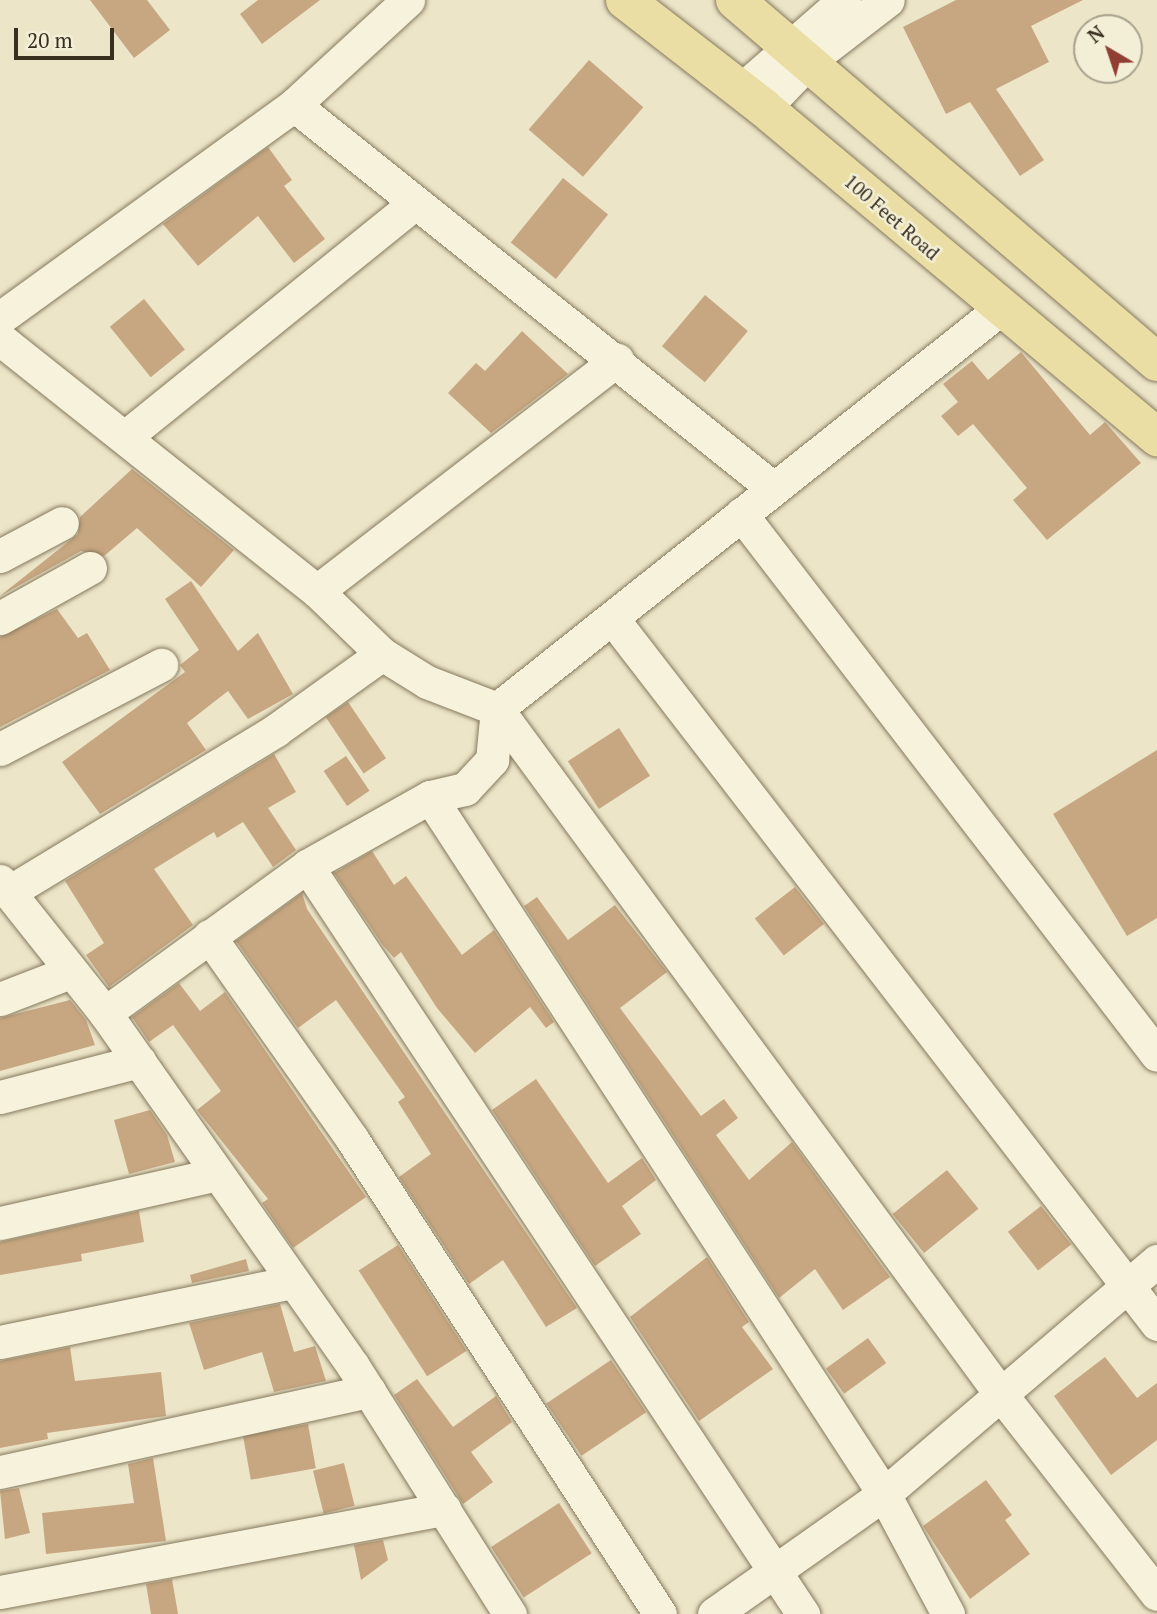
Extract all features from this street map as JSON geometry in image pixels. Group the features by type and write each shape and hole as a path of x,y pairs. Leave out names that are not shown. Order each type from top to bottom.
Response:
{"main road":[{"name":"100 Feet Road","path":"625,0 752,99 1000,309 1157,437"},
{"path":"735,0 799,52 879,126 1157,362"}],"street":[{"path":"0,318 294,105 408,0"},
{"path":"752,99 799,52 844,0"},
{"path":"799,52 888,0"},
{"path":"294,105 414,204 617,360 774,488"},
{"path":"125,437 414,204"},
{"path":"105,1013 307,866 430,797 465,789 492,760 497,709 1000,309"},
{"path":"0,339 317,591 382,654 427,682 497,709 999,1392 1157,1594"},
{"path":"317,591 617,360"},
{"path":"741,513 1157,1055"},
{"path":"0,556 62,523"},
{"path":"0,618 90,568"},
{"path":"612,618 1157,1324"},
{"path":"382,654 276,730 4,886 105,1013 369,1391 510,1614"},
{"path":"0,749 162,666"},
{"path":"430,797 884,1494 948,1614"},
{"path":"307,866 777,1567 803,1614"},
{"path":"209,936 352,1139 660,1614"},
{"path":"0,999 70,972"},
{"path":"0,1097 139,1061"},
{"path":"0,1223 217,1174"},
{"path":"714,1614 884,1494 999,1392 1157,1261"},
{"path":"0,1342 292,1282"},
{"path":"0,1472 369,1391"},
{"path":"0,1592 444,1509"}],"building":[{"path":"90,0 147,0 170,30 134,58"},
{"path":"258,0 320,0 262,44 240,14"},
{"path":"956,0 1083,0 1031,26 1049,62 996,89 1044,160 1020,176 970,102 946,114 903,27"},
{"path":"589,60 643,107 583,177 529,129"},
{"path":"268,147 292,180 284,186 325,239 294,263 258,216 198,266 163,224"},
{"path":"563,178 608,215 556,279 511,243"},
{"path":"705,295 748,331 705,382 662,346"},
{"path":"144,299 185,350 151,377 110,327"},
{"path":"522,331 568,374 491,433 448,393 476,363 485,371"},
{"path":"1021,352 1090,435 1105,422 1141,463 1047,540 1013,500 1027,488 973,424 958,436 941,416 958,402 943,384 972,361 988,380"},
{"path":"132,469 234,550 201,587 137,528 104,556 81,551 0,596 78,534 80,517"},
{"path":"191,581 238,651 258,633 293,694 248,719 228,691 187,723 206,750 100,814 62,762 185,672 180,665 199,650 165,599"},
{"path":"57,609 78,638 87,633 110,670 0,727 0,637"},
{"path":"348,702 386,758 364,773 326,717"},
{"path":"619,728 650,776 599,809 568,761"},
{"path":"1157,750 1157,918 1127,936 1053,814"},
{"path":"274,754 296,792 268,808 296,850 273,867 243,822 217,838 214,832 154,869 193,925 109,987 86,955 104,943 65,881"},
{"path":"346,756 369,791 347,806 324,771"},
{"path":"372,851 394,885 406,876 462,955 494,930 554,1022 546,1028 530,1007 475,1053 437,1008 401,952 394,958 382,944 334,873"},
{"path":"795,887 824,924 784,955 755,918"},
{"path":"302,893 307,909 577,1308 546,1327 503,1260 469,1284 399,1177 431,1154 398,1102 405,1097 336,1000 298,1028 236,941"},
{"path":"537,897 568,940 615,905 667,972 620,1008 701,1116 724,1099 738,1118 716,1135 749,1180 792,1142 890,1277 843,1310 815,1269 779,1298 524,906"},
{"path":"179,983 200,1011 225,992 366,1197 293,1248 262,1203 268,1199 197,1110 221,1091 173,1025 149,1042 132,1017"},
{"path":"70,1000 86,1020 95,1045 0,1071 0,1018"},
{"path":"536,1079 608,1183 642,1158 656,1180 622,1206 641,1234 595,1266 492,1110"},
{"path":"150,1110 167,1135 175,1162 129,1174 114,1120"},
{"path":"947,1170 978,1209 924,1253 893,1214"},
{"path":"1041,1206 1071,1245 1038,1270 1008,1232"},
{"path":"139,1211 144,1242 81,1254 82,1261 0,1275 0,1242"},
{"path":"398,1245 467,1351 427,1376 359,1271"},
{"path":"707,1257 749,1322 742,1327 773,1369 699,1421 630,1317"},
{"path":"246,1259 249,1271 192,1283 190,1275"},
{"path":"280,1304 294,1352 315,1346 326,1381 274,1392 262,1352 204,1370 189,1323"},
{"path":"868,1338 886,1363 844,1394 826,1369"},
{"path":"70,1347 75,1381 161,1372 166,1416 47,1433 48,1439 0,1448 0,1361"},
{"path":"1105,1357 1137,1398 1157,1383 1157,1440 1111,1475 1054,1396"},
{"path":"611,1360 646,1412 582,1456 546,1404"},
{"path":"417,1379 453,1427 496,1396 512,1422 471,1452 493,1482 463,1504 394,1395"},
{"path":"308,1424 316,1468 251,1480 243,1435"},
{"path":"153,1458 166,1541 46,1554 42,1513 134,1503 128,1464"},
{"path":"344,1463 355,1506 324,1513 313,1471"},
{"path":"986,1480 1012,1515 1005,1520 1030,1554 970,1599 923,1526"},
{"path":"19,1488 30,1533 5,1539 0,1491"},
{"path":"559,1503 592,1553 524,1597 491,1547"},
{"path":"383,1540 388,1560 361,1580 354,1545"},
{"path":"172,1579 178,1614 151,1614 146,1584"}]}
